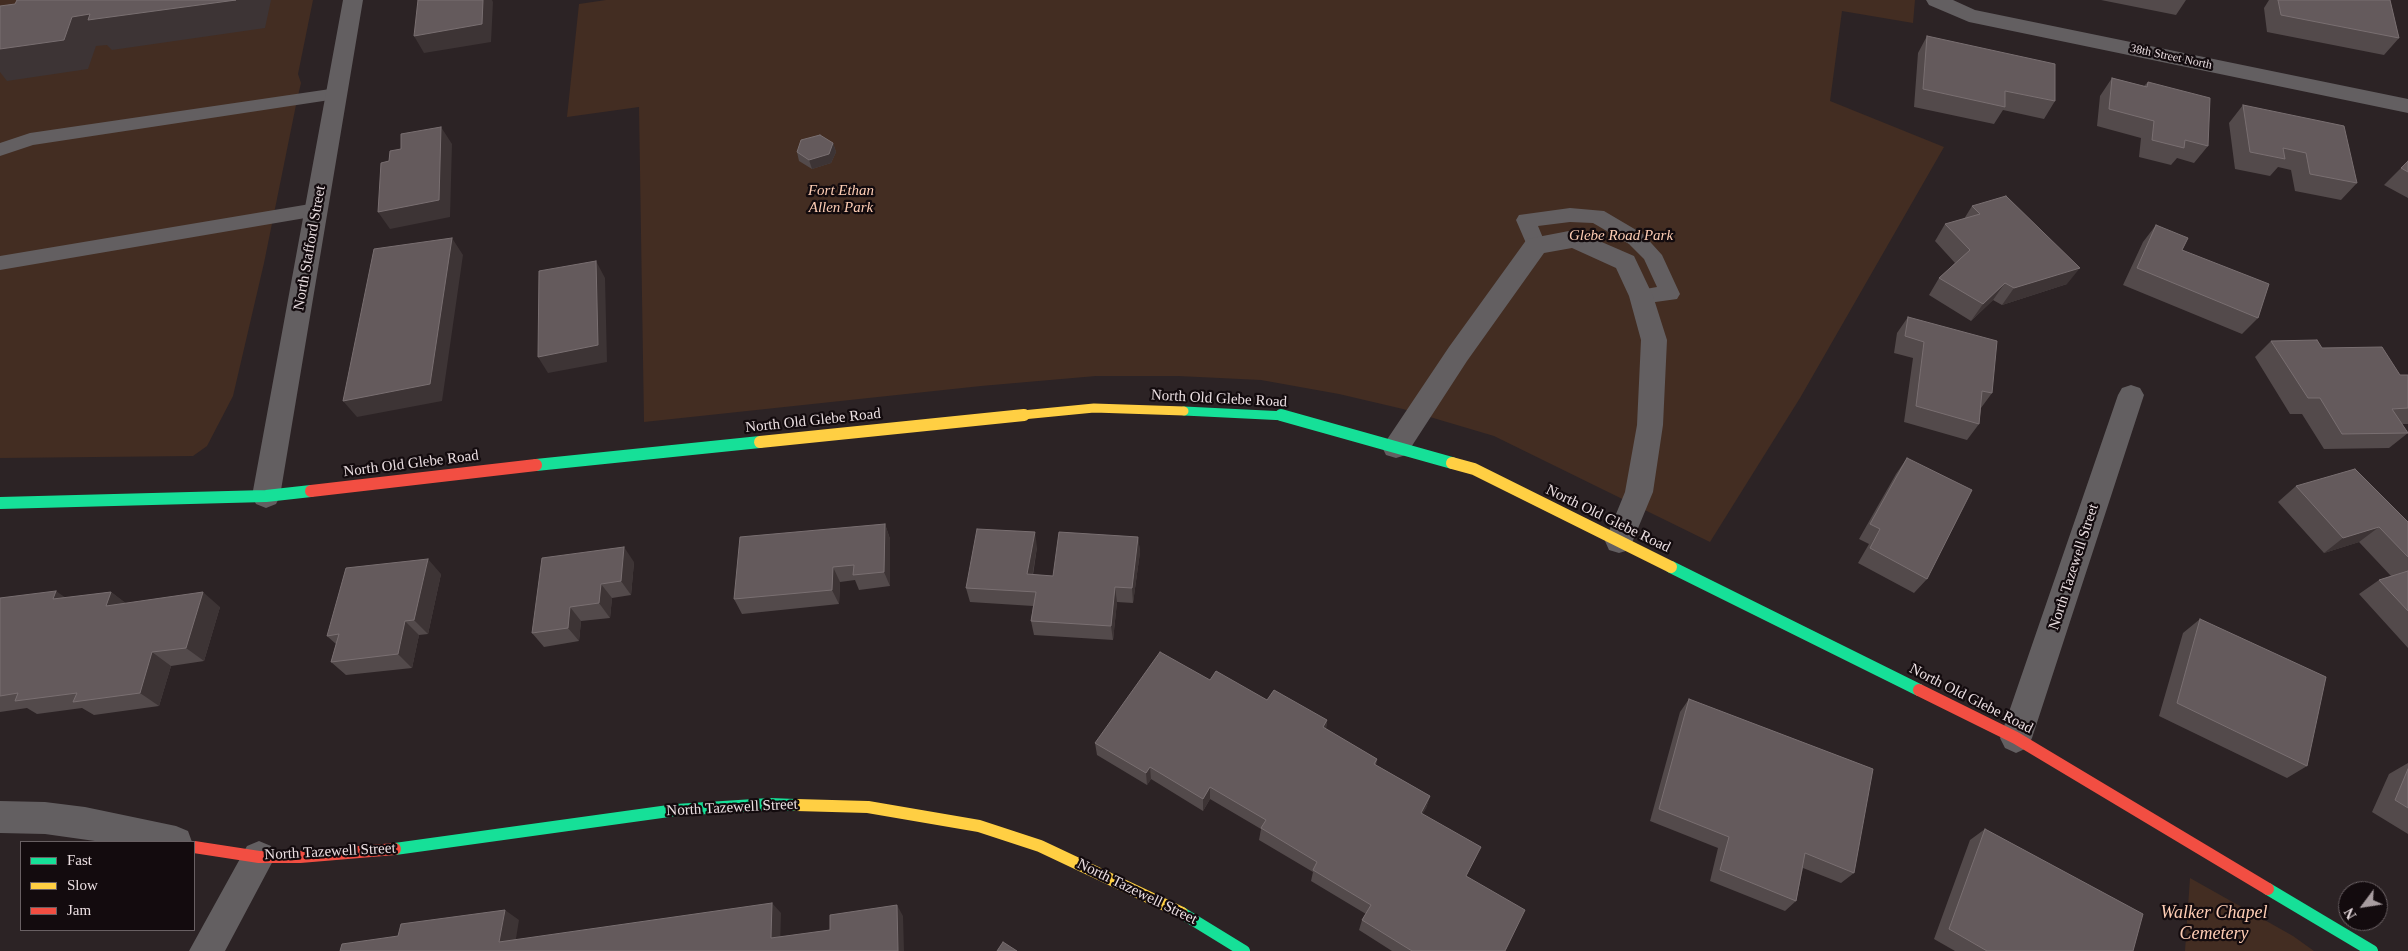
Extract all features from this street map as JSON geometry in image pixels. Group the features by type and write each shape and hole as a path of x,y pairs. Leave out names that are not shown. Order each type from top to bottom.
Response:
{"street":[{"name":"North Stafford Street","path":"266,496 353,0"},
{"name":"38th Street North","path":"1936,0 1969,16 2408,106"},
{"path":"1396,448 1458,354 1536,246 1574,239 1625,262 1641,296 1654,340 1650,425 1639,492 1619,541"},
{"name":"North Tazewell Street","path":"2016,738 2131,395"},
{"name":"North Old Glebe Road","path":"0,503 266,496 595,458 1094,408 1281,415 1474,469 2016,738 2372,951"},
{"name":"North Tazewell Street","path":"195,847 215,852 259,857 300,857 388,850 676,810 770,804 868,807 979,826 1040,846 1167,905 1202,924 1244,951"},
{"path":"0,817 45,818 85,823 171,841"},
{"path":"206,951 259,857"}],"lane":[{"path":"0,150 30,139 337,94"},
{"path":"0,263 316,210"}],"green space":[{"path":"0,0 313,0 298,74 301,83 264,263 233,396 207,446 193,456 0,458"},
{"name":"Glebe Road Park","path":"606,0 1915,0 1913,23 1842,11 1830,101 1944,147 1800,398 1710,542 1494,436 1403,409 1339,394 1261,380 1178,376 1096,376 981,386 644,422 639,107 567,117 579,4"},
{"name":"Walker Chapel Cemetery","path":"2190,878 2293,936 2314,951 2185,951"}],"building":[{"path":"17,0 236,0 88,20 90,14 72,17 64,40 0,49 0,6 15,4"},
{"path":"418,0 483,0 482,24 414,36"},
{"path":"2278,0 2390,0 2399,38 2281,15"},
{"path":"1927,36 2055,64 2055,101 2005,91 2005,107 1923,89"},
{"path":"2112,78 2147,87 2148,82 2210,98 2208,146 2185,140 2184,148 2152,140 2154,121 2109,109"},
{"path":"2243,105 2344,126 2357,183 2310,174 2306,153 2283,148 2285,159 2250,152"},
{"path":"441,127 439,200 378,212 381,163 389,161 390,151 401,149 401,134"},
{"path":"820,135 833,143 829,154 809,160 797,152 801,140"},
{"path":"2408,161 2408,172 2401,168"},
{"path":"2006,196 2080,268 2014,288 2005,283 1983,304 1939,278 1970,250 1945,224 1980,214 1972,206"},
{"path":"2156,225 2188,238 2182,250 2269,284 2258,318 2137,268"},
{"path":"452,238 430,384 343,401 374,249"},
{"path":"596,261 598,345 538,357 539,271"},
{"path":"1908,317 1997,341 1992,393 1982,391 1979,424 1916,406 1924,342 1905,336"},
{"path":"2317,340 2322,348 2382,347 2400,375 2408,375 2408,408 2392,409 2408,433 2342,434 2320,398 2308,398 2271,341"},
{"path":"1907,458 1972,490 1927,579 1870,548 1880,529 1870,524"},
{"path":"2355,469 2408,522 2408,557 2379,527 2343,538 2296,486"},
{"path":"885,524 884,572 853,575 854,565 833,567 832,590 734,599 740,537"},
{"path":"977,529 1035,532 1027,574 1053,576 1059,532 1138,537 1132,588 1115,587 1111,626 1031,621 1036,592 966,588"},
{"path":"624,547 621,581 601,584 599,603 570,607 568,628 532,633 542,558"},
{"path":"428,559 414,620 405,621 398,654 331,662 339,634 327,636 346,568"},
{"path":"2408,571 2408,611 2379,580"},
{"path":"56,591 53,599 111,592 106,606 203,592 186,648 152,652 140,693 73,702 77,693 15,701 18,693 0,696 0,598"},
{"path":"2200,619 2326,677 2307,766 2177,703"},
{"path":"1160,652 1210,680 1216,671 1267,700 1274,690 1327,720 1323,727 1377,759 1374,764 1430,796 1421,813 1481,847 1466,876 1525,910 1505,951 1412,951 1362,920 1371,905 1313,870 1317,862 1261,828 1266,820 1210,787 1203,799 1150,767 1146,773 1095,743"},
{"path":"1689,699 1873,769 1854,873 1805,853 1796,901 1720,870 1729,837 1659,809"},
{"path":"2408,769 2408,808 2395,800"},
{"path":"1985,829 2143,914 2133,951 1987,951 1949,929"},
{"path":"772,903 771,938 830,930 830,915 897,905 898,951 340,951 342,944 398,936 401,924 505,910 499,942"},
{"path":"1003,942 1017,951 997,951"}],"traffic: fast":[{"path":"1184,411 1281,415 1452,463"},
{"path":"536,465 760,442"},
{"path":"0,503 266,496 311,491"},
{"path":"1671,567 1919,690"},
{"path":"395,849 676,810 770,804 796,805"},
{"path":"2268,889 2372,951"},
{"path":"1182,913 1244,951"}],"traffic: slow":[{"path":"760,442 1094,408 1184,411"},
{"path":"1452,463 1474,469 1671,567"},
{"path":"796,805 868,807 979,826 1040,846 1182,913"}],"traffic: jam":[{"path":"311,491 536,465"},
{"path":"1919,690 2016,738 2268,889"},
{"path":"195,847 259,857 300,857 395,849"}],"park label":[{"name":"Fort Ethan Allen Park","path":"841,200"}]}
